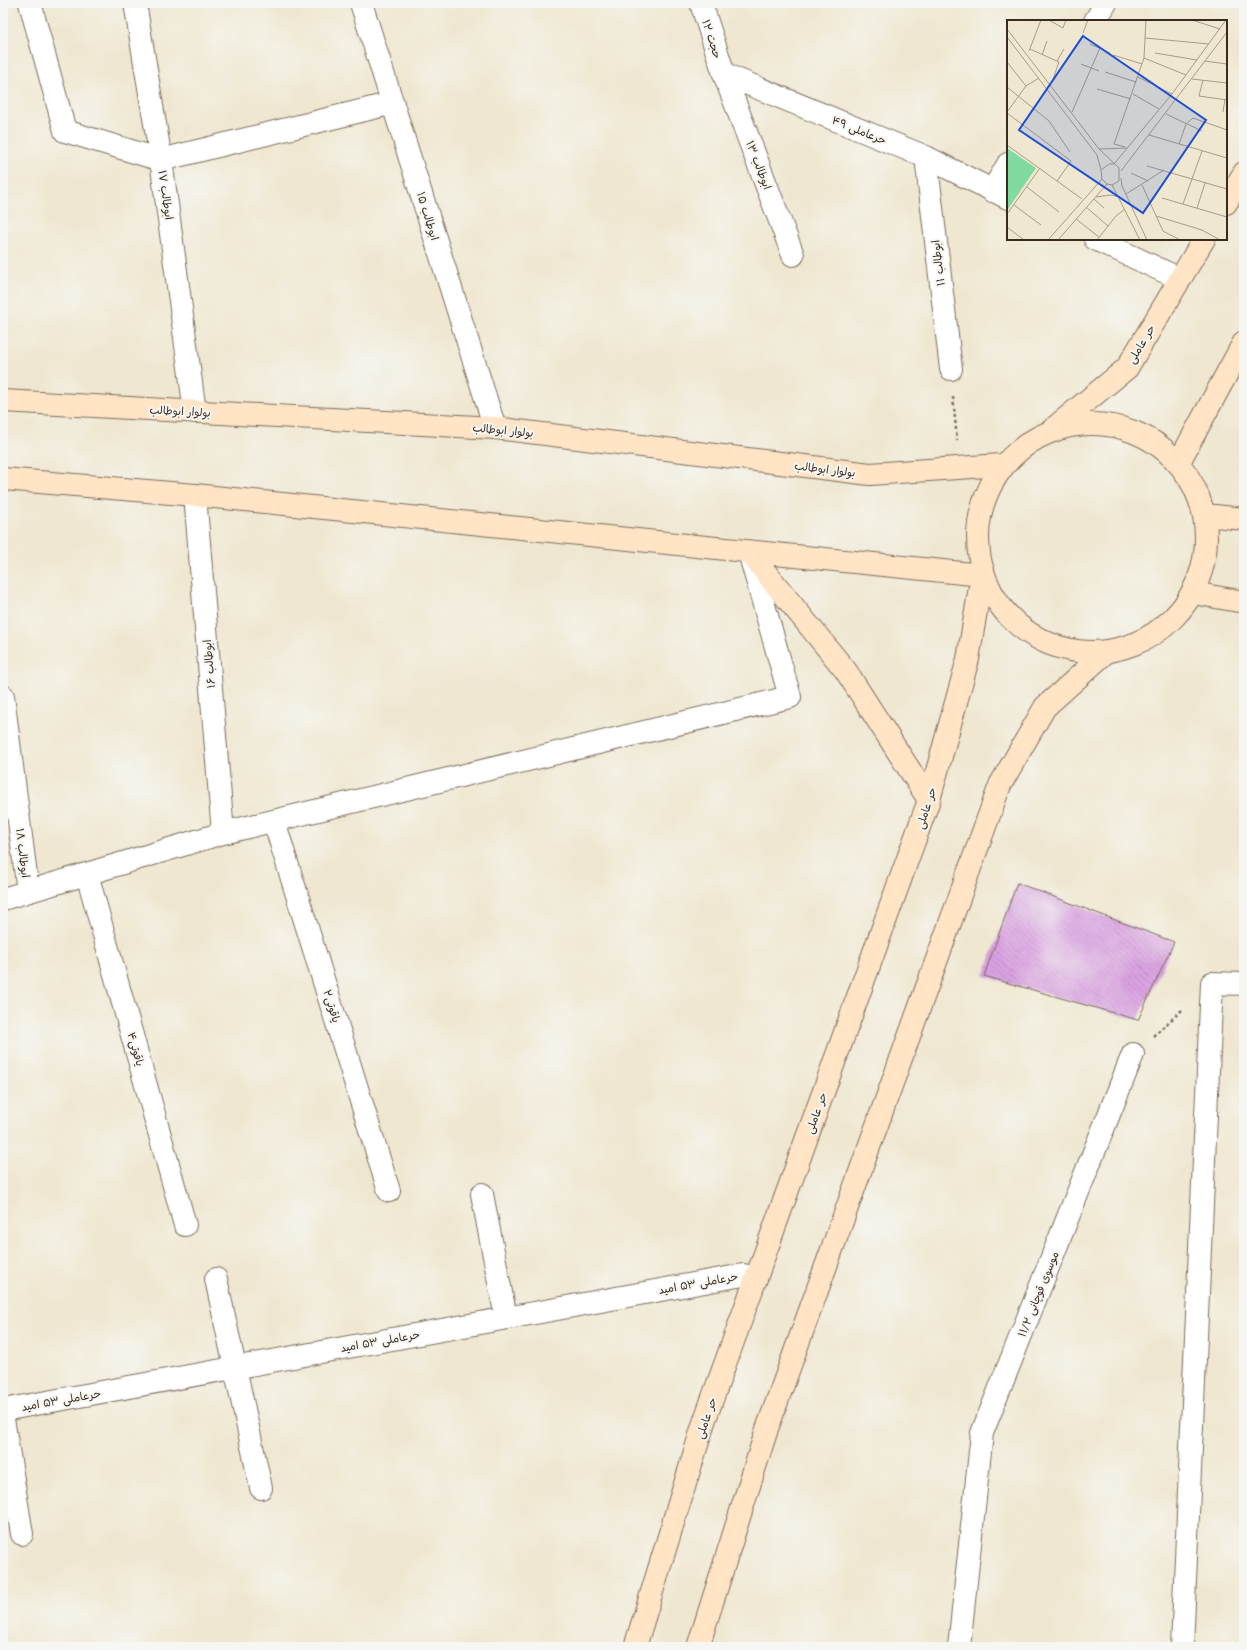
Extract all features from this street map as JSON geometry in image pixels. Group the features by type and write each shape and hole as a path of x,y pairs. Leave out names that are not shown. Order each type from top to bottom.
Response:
{"main road":[{"path":"1227,201 1244,172"},
{"name":"حر عاملی","path":"1001,465 1054,428 1127,368 1203,240"},
{"path":"1179,462 1244,342"},
{"name":"بولوار ابوطالب","path":"3,401 495,428 870,474 1001,465"},
{"path":"1001,465 982,499 976,537 982,575 1010,619 1054,647 1106,652 1140,643 1171,622 1193,593 1206,555 1205,515 1179,462 1144,434 1100,422 1054,428"},
{"path":"3,479 195,495 982,575"},
{"path":"1205,515 1244,519"},
{"path":"748,552 846,671 929,800"},
{"name":"حر عاملی","path":"635,1647 704,1422 929,800 968,659 982,575"},
{"path":"1193,593 1244,602"},
{"path":"698,1647 767,1429 1000,785 1045,707 1106,652"}],"street":[{"name":"ابوطالب ۱۷","path":"30,3 65,131 161,160 195,412"},
{"path":"135,3 161,160 393,103"},
{"name":"ابوطالب ۱۵","path":"362,3 495,428"},
{"name":"حجت ۱۲","path":"701,3 724,74"},
{"path":"1096,20 1106,3"},
{"name":"حرعاملی ۴۹","path":"724,74 926,157 1000,194"},
{"name":"ابوطالب ۱۳","path":"724,74 793,255"},
{"name":"ابوطالب ۱۱","path":"926,157 951,370"},
{"path":"1000,194 1007,168"},
{"path":"1097,240 1180,279"},
{"name":"ابوطالب ۱۶","path":"195,495 224,833"},
{"path":"3,898 224,833 790,697 748,552"},
{"name":"ابوطالب ۱۸","path":"3,696 28,891"},
{"name":"یاقوتی۲","path":"274,821 390,1191"},
{"name":"یاقوتی۴","path":"87,874 184,1225"},
{"path":"1182,1647 1212,983 1244,984"},
{"name":"موسوی قوچانی ۱۱/۲","path":"959,1647 982,1433 1133,1054"},
{"path":"482,1194 506,1318"},
{"name":"حرعاملی ۵۳ امید","path":"3,1410 743,1275 756,1278"},
{"path":"216,1279 261,1488"},
{"path":"3,1419 22,1534"}],"path":[{"path":"951,370 959,468"},
{"path":"1133,1054 1212,983"}],"building":[{"path":"1017,883 1174,942 1138,1020 984,976"}]}
